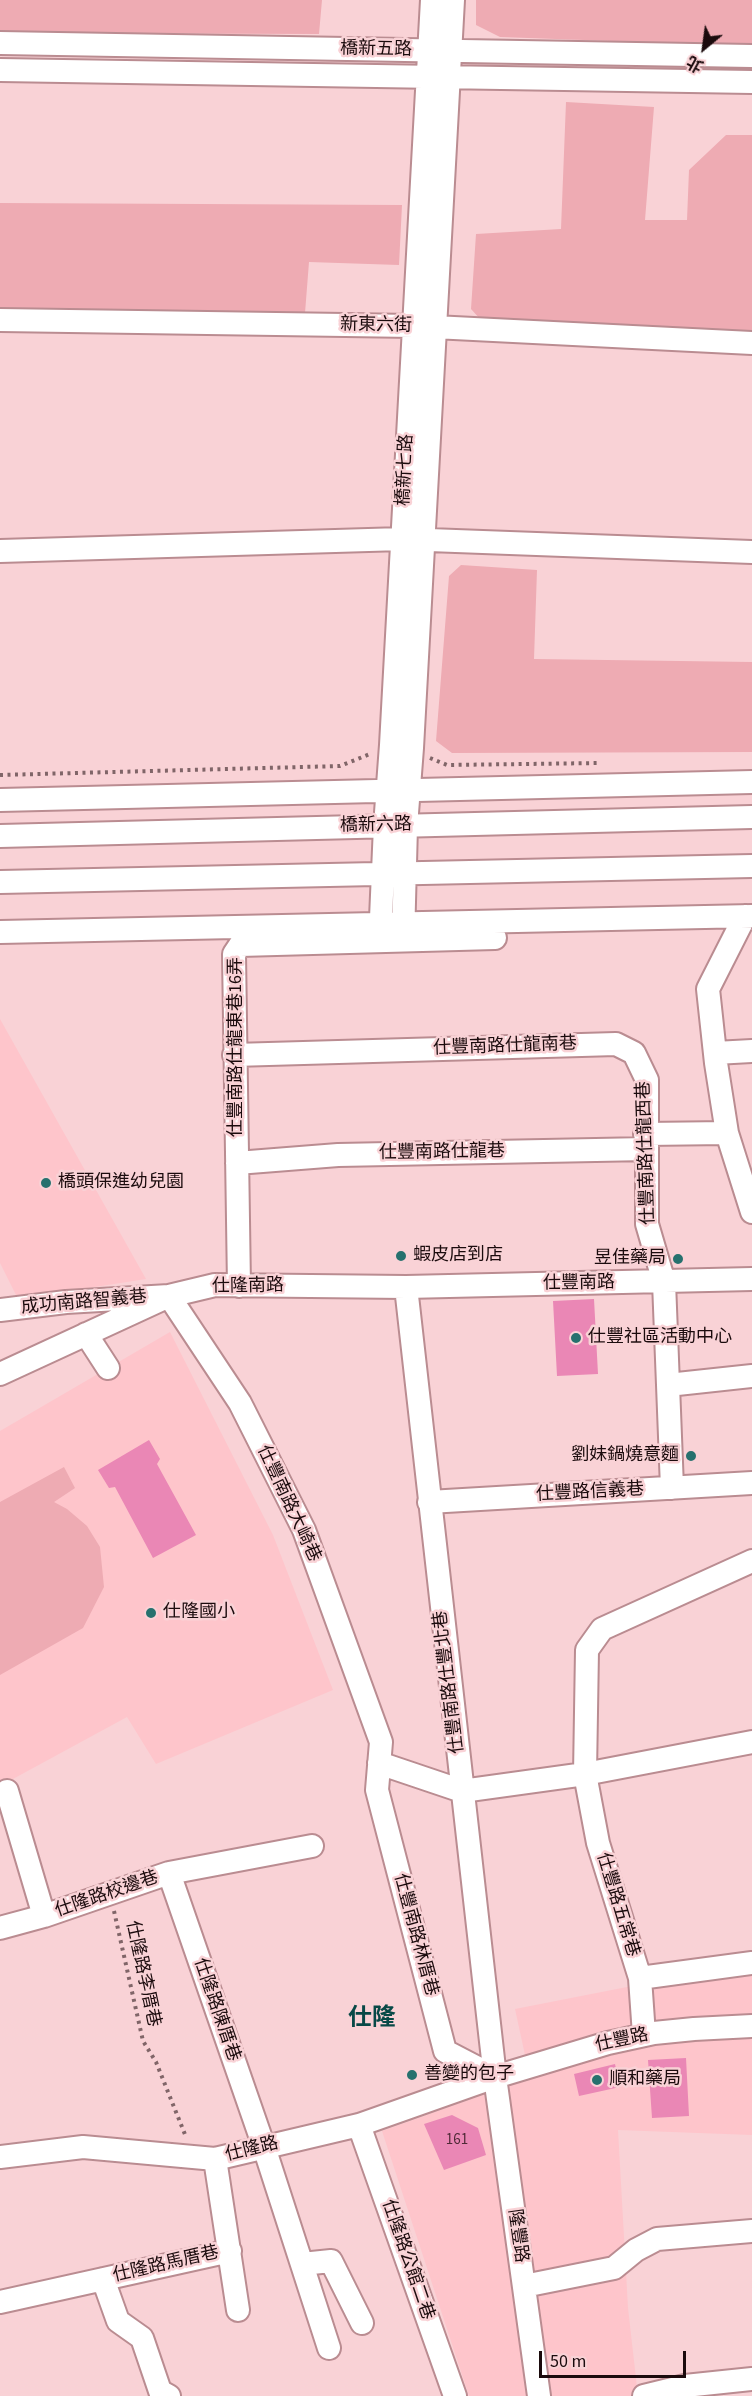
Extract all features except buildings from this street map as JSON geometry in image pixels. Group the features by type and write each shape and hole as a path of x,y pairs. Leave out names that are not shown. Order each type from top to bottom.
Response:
{"street":[{"name":"橋新七路","path":"392,932 395,826 438,78 439,51 432,0"},
{"name":"橋新七路","path":"439,51 453,0"},
{"name":"橋新五路","path":"0,43 752,56"},
{"name":"橋新五路","path":"0,70 752,82"},
{"name":"新東六街","path":"0,320 425,326 752,343"},
{"path":"0,551 412,539 752,552"},
{"name":"橋新六路","path":"0,800 752,782"},
{"name":"橋新六路","path":"0,836 752,817"},
{"path":"0,882 752,867"},
{"path":"748,916 708,989 727,1133 752,1212"},
{"name":"仕豐南路仕龍東巷16弄","path":"239,1286 234,954 240,945 392,932 502,938 512,922 748,916"},
{"path":"0,932 392,932"},
{"name":"仕豐南路仕龍南巷","path":"234,1054 616,1044"},
{"name":"仕豐南路仕龍西巷","path":"616,1044 634,1053 647,1080 647,1224 664,1282 672,1488"},
{"path":"715,1053 752,1051"},
{"name":"仕豐南路仕龍巷","path":"237,1163 338,1155 646,1141 727,1133"},
{"name":"仕豐南路","path":"406,1287 752,1279"},
{"name":"仕隆南路","path":"0,1374 169,1296 215,1285 406,1287"},
{"name":"仕豐南路仕豐北巷","path":"406,1287 495,2076"},
{"name":"成功南路智義巷","path":"1,1308 169,1296"},
{"name":"仕豐南路大崎巷","path":"169,1296 240,1403 304,1530 381,1742 379,1763"},
{"path":"86,1334 108,1368"},
{"path":"668,1385 752,1376"},
{"name":"仕豐路信義巷","path":"429,1502 752,1483"},
{"path":"585,1774 587,1650 602,1629 752,1561"},
{"path":"379,1763 462,1791 585,1774 752,1742"},
{"name":"仕豐南路林厝巷","path":"379,1763 377,1790 445,2051 495,2076"},
{"name":"仕豐路五常巷","path":"585,1774 598,1843 639,1978 644,2035"},
{"name":"仕隆路校邊巷","path":"7,1791 44,1916"},
{"name":"仕隆路校邊巷","path":"0,1928 44,1916 169,1873 312,1846"},
{"name":"仕隆路陳厝巷","path":"169,1873 264,2147 329,2348"},
{"path":"639,1978 752,1963"},
{"name":"仕豐路","path":"495,2076 564,2055 644,2035 694,2029 752,2026"},
{"name":"仕隆路","path":"0,2157 83,2147 205,2158 359,2125 495,2076"},
{"name":"隆豐路","path":"495,2076 539,2396"},
{"name":"仕隆路公館二巷","path":"359,2125 455,2396"},
{"name":"仕隆路馬厝巷","path":"205,2158 230,2251 238,2310"},
{"path":"524,2286 615,2268 636,2250 657,2239 752,2231"},
{"name":"仕隆路馬厝巷","path":"0,2302 230,2251"},
{"path":"302,2264 331,2261 362,2323"},
{"name":"仕隆路馬厝巷","path":"103,2279 118,2321 142,2338 160,2391 169,2396"},
{"path":"644,2396 685,2386 749,2385"}],"path":[{"path":"0,775 340,766 364,757"},
{"path":"428,758 447,765 611,763"},
{"name":"仕隆路李厝巷","path":"111,1893 142,2041 156,2062 205,2158"}],"shaded area":[{"path":"0,0 322,0 319,34 0,33"},
{"path":"476,0 752,0 752,46 500,37 476,25"},
{"path":"566,102 654,107 645,220 687,220 689,170 726,135 752,135 752,332 481,320 471,309 476,234 561,229"},
{"path":"0,203 402,205 399,265 309,262 305,313 0,309"},
{"path":"461,565 537,570 534,659 752,662 752,752 452,753 436,741 449,576"},
{"name":"橋頭保進幼兒園","path":"0,1019 146,1279 18,1299 0,1263"},
{"name":"仕隆國小","path":"170,1332 273,1535 333,1690 156,1764 127,1717 0,1786 0,1431"},
{"path":"64,1467 75,1488 54,1502 67,1509 87,1526 100,1547 104,1587 83,1628 0,1675 0,1502"},
{"path":"752,1973 752,2135 618,2130 628,2308 638,2396 469,2396 382,2131 530,2078 515,2009 683,1976"}],"place":[{"name":"橋頭保進幼兒園","path":"46,1183"},
{"name":"蝦皮店到店","path":"401,1256"},
{"name":"昱佳藥局","path":"678,1259"},
{"name":"仕豐社區活動中心","path":"576,1338"},
{"name":"劉妹鍋燒意麵","path":"691,1456"},
{"name":"仕隆國小","path":"151,1613"},
{"name":"善變的包子","path":"412,2075"},
{"name":"順和藥局","path":"597,2080"}],"district":[{"name":"仕隆","path":"372,2020"}]}
